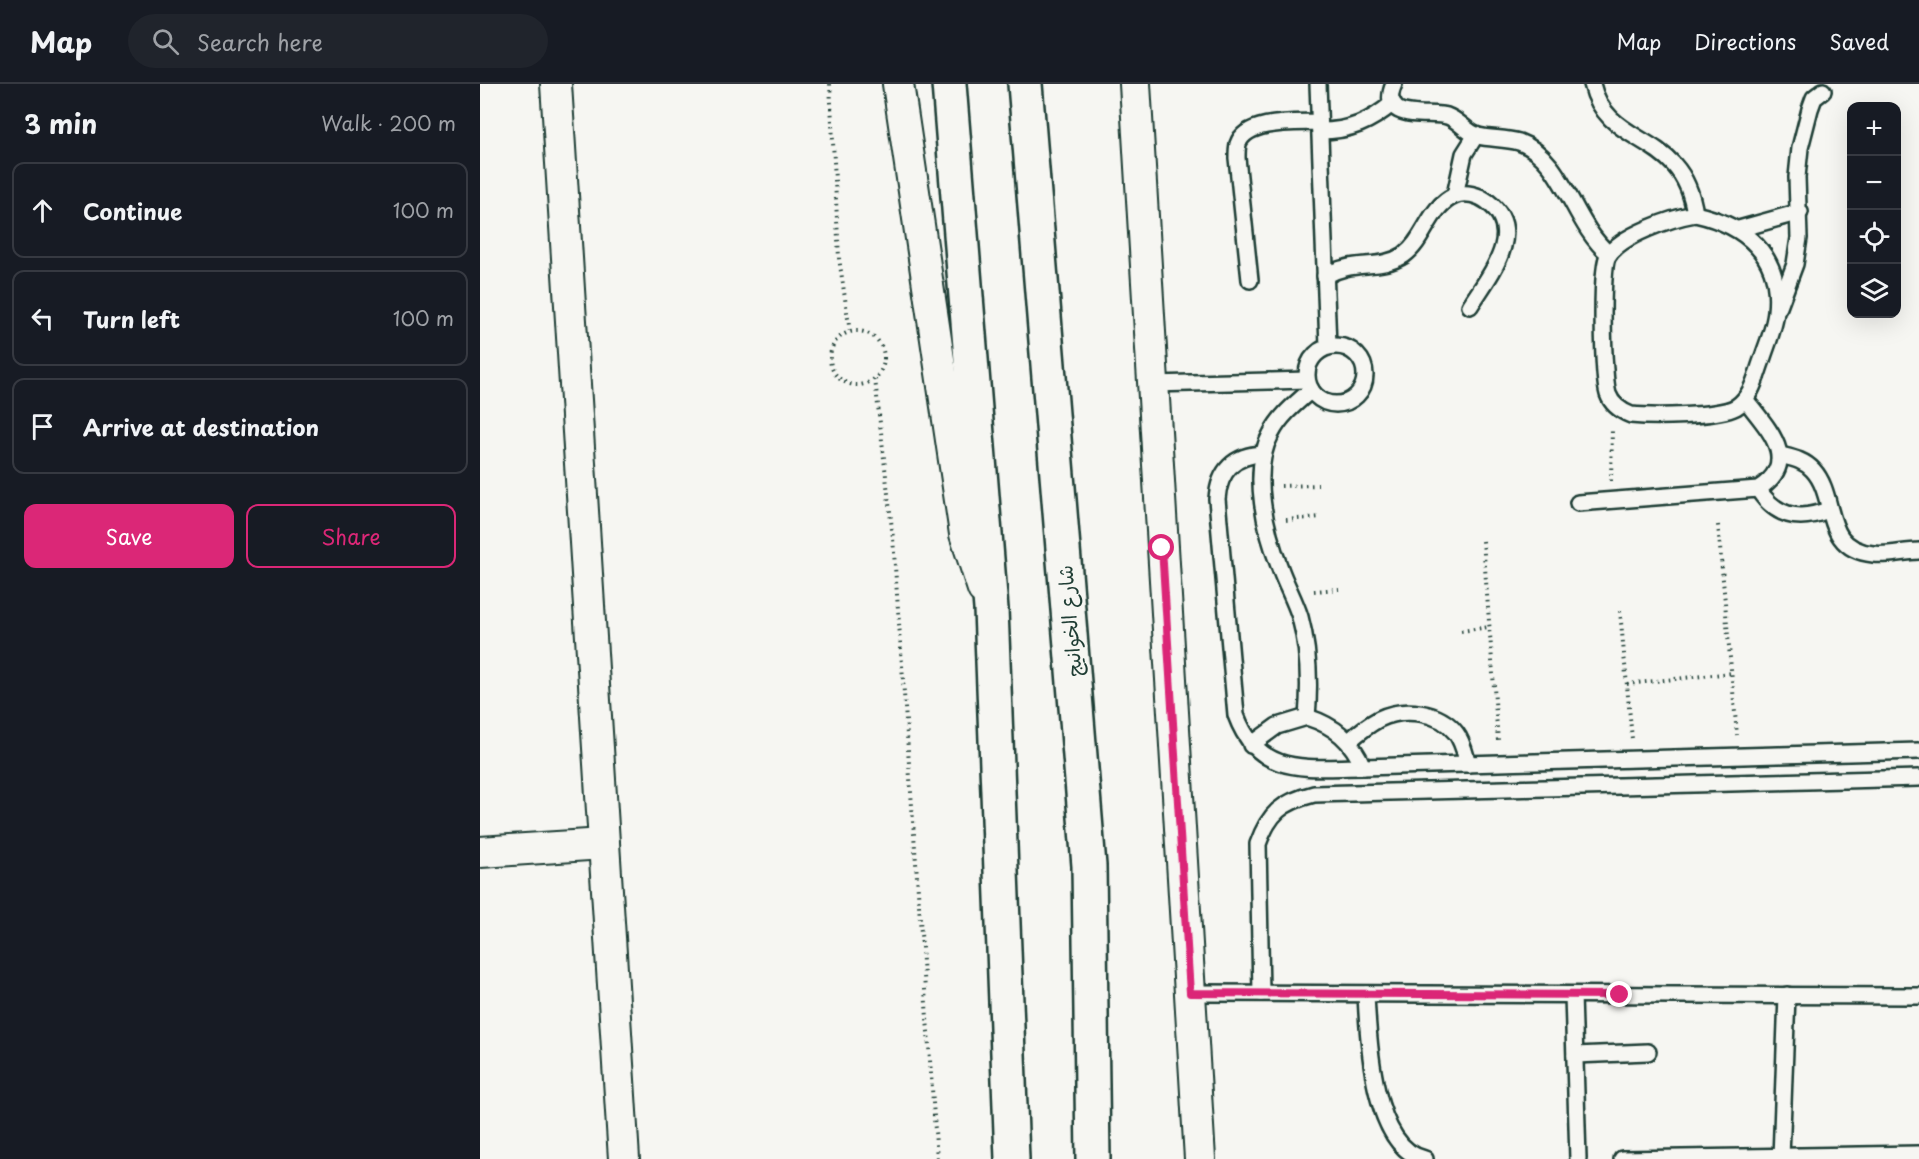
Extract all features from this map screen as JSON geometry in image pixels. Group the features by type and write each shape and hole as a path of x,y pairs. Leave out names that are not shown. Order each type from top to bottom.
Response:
{"highway":[{"path":"949,84 990,609 1012,1159"},
{"name":"شارع الخوانيج","path":"1024,84 1089,866 1093,1159"}],"street":[{"path":"556,84 624,1159"},
{"path":"898,84 965,534 990,609"},
{"path":"1135,84 1200,1159"},
{"path":"480,852 604,844"}],"lane":[{"path":"1318,84 1328,346"},
{"path":"1394,84 1391,94 1393,103 1398,110 1406,114 1447,116 1476,135 1518,142 1538,152 1552,167 1594,241 1609,254"},
{"path":"1592,84 1597,103 1607,117 1654,147 1680,170 1690,191 1695,213"},
{"path":"1776,313 1777,289 1770,265 1757,244 1739,229 1717,219 1695,213 1672,218 1650,228 1609,254 1603,276 1607,382 1613,404 1621,411 1642,416 1726,411 1745,399 1751,389 1795,264 1800,212 1797,177 1800,148 1809,109 1814,98 1823,91"},
{"path":"1250,280 1237,158 1238,143 1248,131 1262,126 1319,127 1340,131 1359,126 1377,116 1393,103"},
{"path":"1455,195 1464,154 1476,135"},
{"path":"1325,276 1348,265 1376,265 1405,254 1415,244 1436,211 1455,195 1469,194 1483,198 1494,206 1502,218 1506,232 1499,259 1470,306"},
{"path":"1739,229 1800,212"},
{"path":"1152,384 1309,385 1328,403 1339,404 1358,394 1363,385 1363,364 1349,348 1328,346 1311,359 1309,385 1280,420 1263,454 1263,486 1275,553 1300,617 1307,663 1307,717"},
{"path":"1578,503 1758,489 1774,475 1780,455 1776,441 1745,399"},
{"path":"1263,454 1248,455 1235,461 1224,471 1218,484 1217,499 1236,715 1251,745 1278,764 1294,767 1363,767 1919,751"},
{"path":"1780,455 1797,459 1812,469 1823,484 1833,526 1842,540 1856,549 1871,554 1919,550"},
{"path":"1758,489 1767,503 1780,512 1796,517 1813,517 1828,510"},
{"path":"1349,741 1380,719 1400,712 1420,712 1440,720 1456,733 1468,764"},
{"path":"1251,745 1277,726 1307,717 1323,722 1349,741 1363,767"},
{"path":"1261,993 1258,844 1264,825 1277,810 1294,799 1314,794 1919,778"},
{"path":"1190,993 1919,996"},
{"path":"1366,994 1368,1036 1374,1078 1393,1136 1405,1151 1425,1159"},
{"path":"1573,994 1578,1159"},
{"path":"1781,1158 1787,995"},
{"path":"1575,1055 1648,1052"},
{"path":"1622,1159 1919,1154"}],"path":[{"path":"830,84 837,239 850,332"},
{"path":"850,332 868,333 881,345 884,363 875,379 860,386 852,385 837,377 832,369 831,351 841,336 850,332"},
{"path":"875,379 893,538 937,1159"},
{"path":"1610,500 1613,404"},
{"path":"1263,486 1318,485"},
{"path":"1268,522 1321,517"},
{"path":"1718,525 1740,756"},
{"path":"1483,542 1500,763"},
{"path":"1620,610 1634,760"},
{"path":"1461,631 1489,627"},
{"path":"1627,684 1732,673"}],"route":[{"path":"1162,548 1190,993 1620,995"}]}
